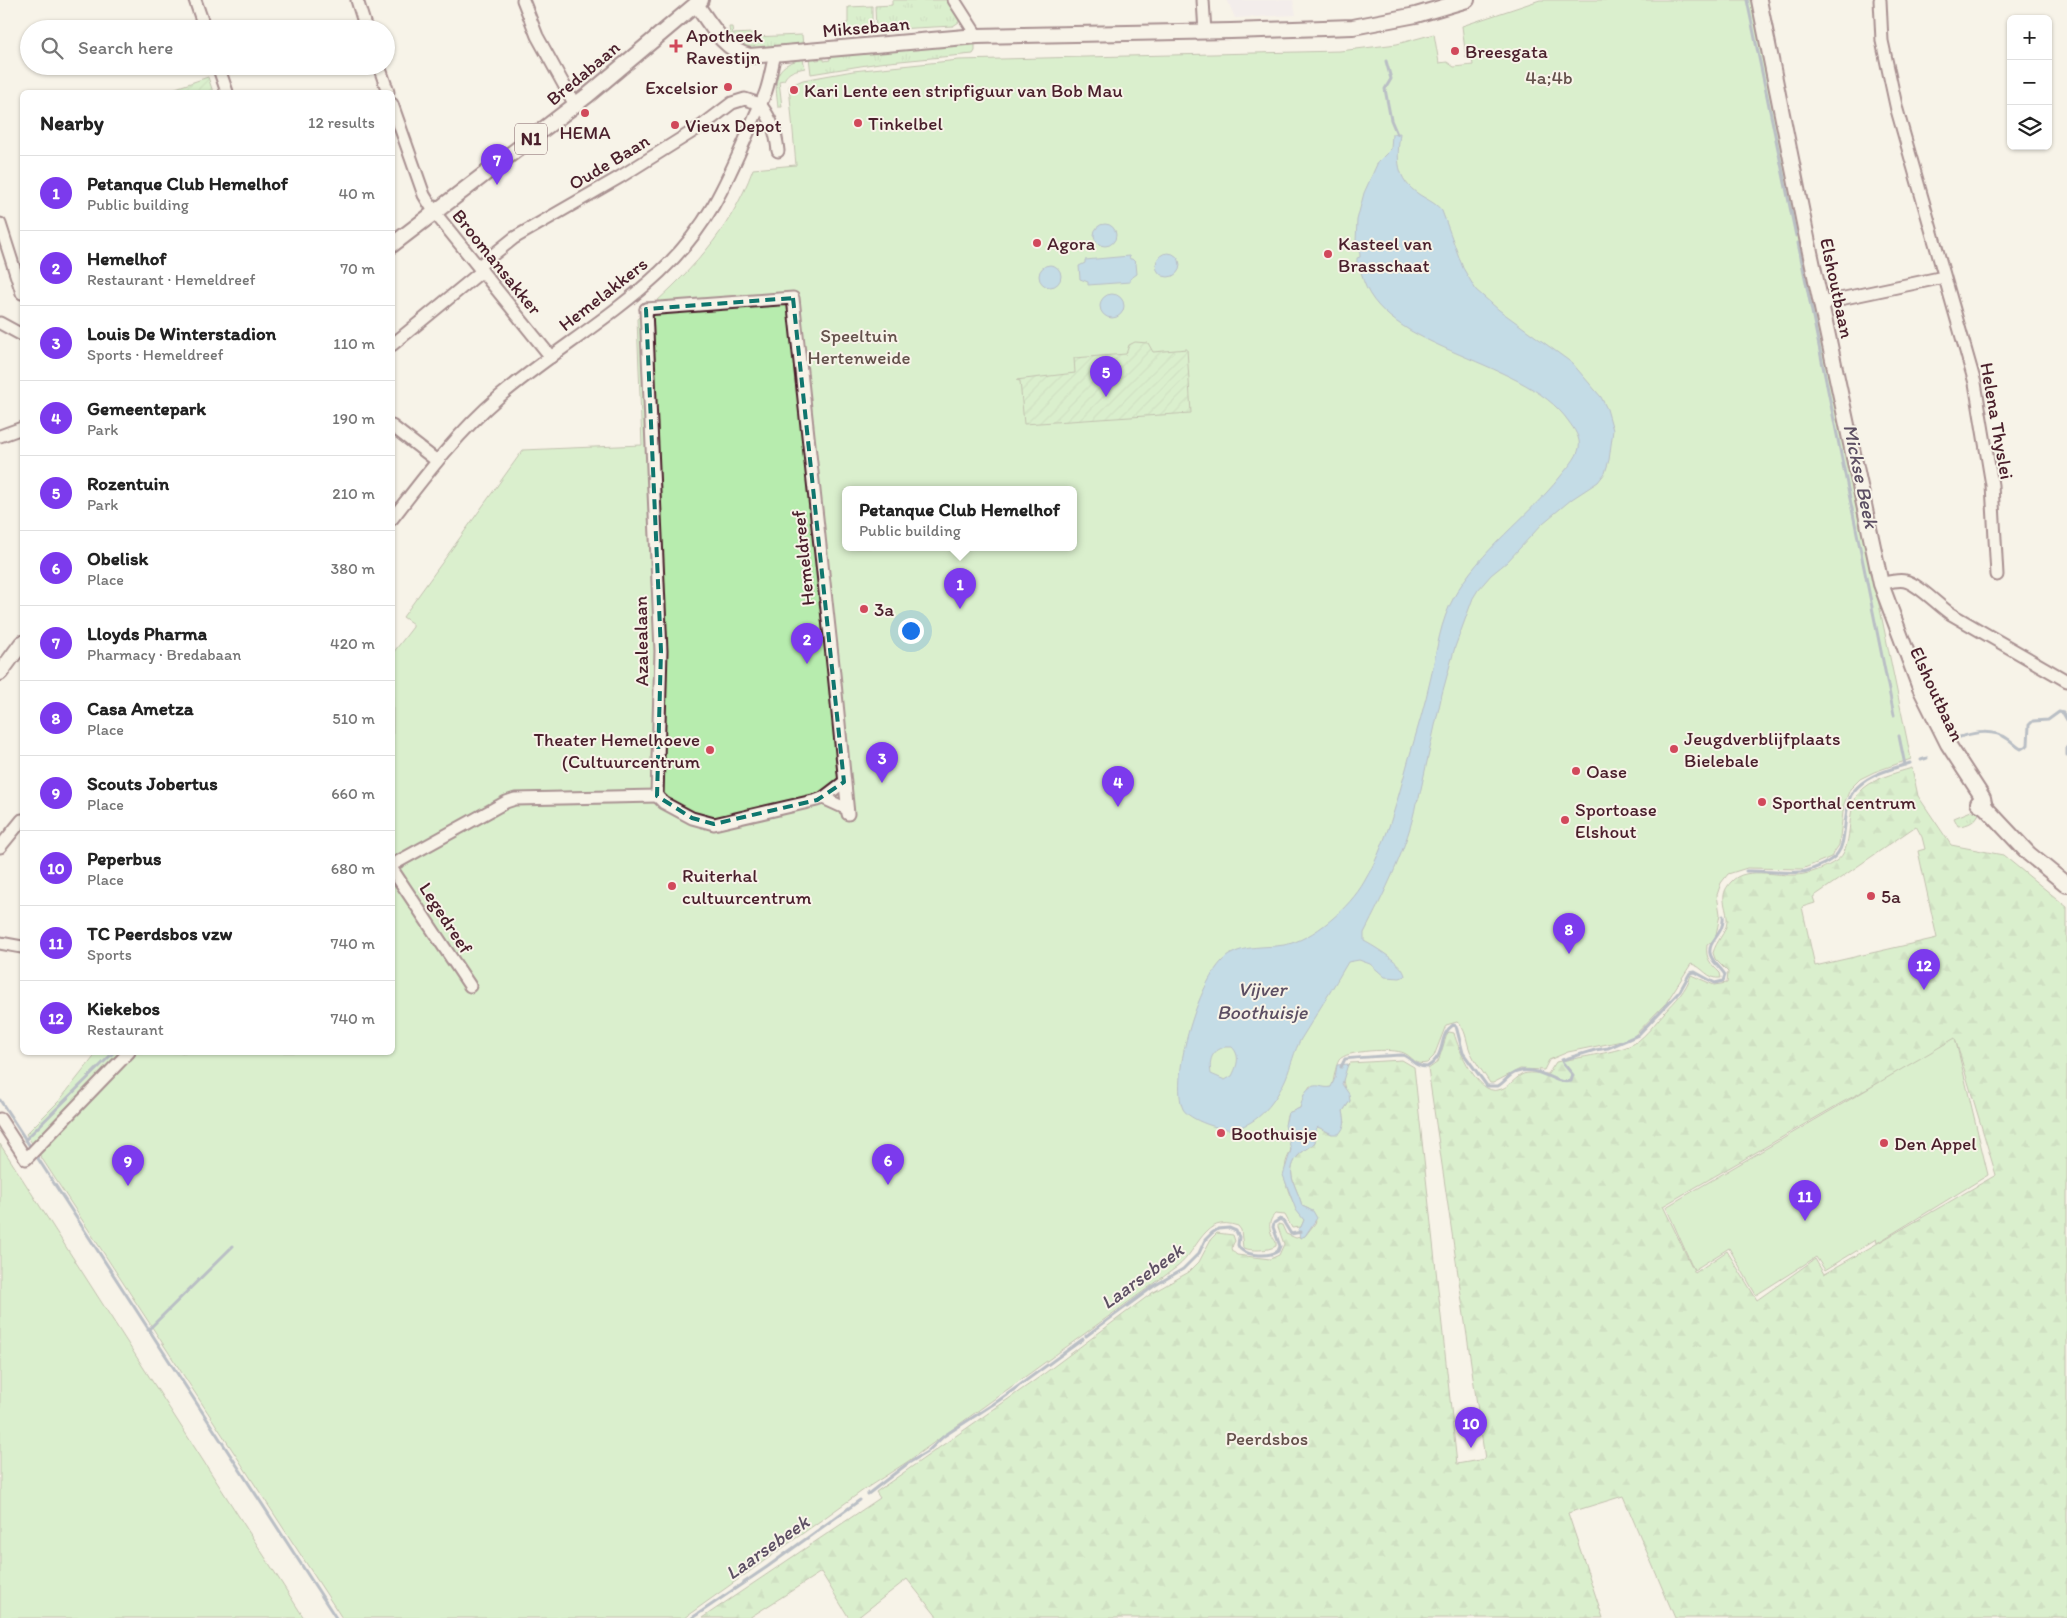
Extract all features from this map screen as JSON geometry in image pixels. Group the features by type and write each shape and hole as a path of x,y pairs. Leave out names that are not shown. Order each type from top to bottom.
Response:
{"main road":[{"name":"Elshoutbaan","path":"1759,0 1889,630 1924,719 1954,773 1979,805 1985,807 2029,854 2067,885"},
{"name":"Bredabaan","path":"395,243 575,105 697,1"},
{"name":"Miksebaan","path":"697,1 730,48 750,56 977,36 1353,27 1416,15 1458,1"},
{"path":"0,673 20,646"}],"street":[{"path":"195,0 202,20"},
{"path":"357,0 363,20"},
{"path":"523,0 536,36 575,105"},
{"path":"954,0 977,36"},
{"path":"1203,0 1205,32"},
{"name":"Helena Thyslei","path":"1880,0 1882,41 1897,110 1975,383 1992,485 1996,576"},
{"name":"Hemelakkers","path":"395,515 437,461 481,413 634,294 672,260 703,222 735,165 766,90 775,54"},
{"path":"221,75 226,90"},
{"path":"382,75 387,90"},
{"name":"Oude Baan","path":"395,342 481,269 514,238 620,177 738,100 752,100 760,104"},
{"path":"760,104 769,116 777,134 778,151"},
{"name":"Broomansakker","path":"395,113 424,195 435,213 551,357"},
{"path":"0,224 20,287"},
{"path":"1821,303 1944,277"},
{"path":"634,294 646,309"},
{"name":"Hemeldreef","path":"646,309 793,298 848,812 823,798"},
{"name":"Azalealaan","path":"646,309 661,651 657,796"},
{"path":"0,323 20,334"},
{"path":"395,428 437,461"},
{"path":"0,436 20,429"},
{"path":"1881,584 1906,581 1914,584 1938,606 2067,681"},
{"path":"395,863 448,833 515,799 657,796 664,803 692,818 714,824 823,798 844,782"},
{"path":"0,847 20,822"},
{"name":"Legedreef","path":"395,874 470,986"},
{"path":"0,943 20,947"},
{"path":"0,1119 28,1157 126,1055"}],"highlighted area":[{"path":"793,298 844,782 817,800 714,824 692,818 657,796 661,651 646,309"}],"shaded area":[{"path":"1227,0 1293,0 1296,15 1235,18"}],"green space":[{"path":"892,0 947,0 959,22 953,26 876,30 875,6 892,5"},
{"path":"1540,0 1754,0 1911,759 1874,772 1860,779 1850,789 1844,804 1839,845 1831,857 1802,869 1747,868 1728,874 1721,883 1717,895 1720,914 1716,936 1707,945 1709,961 1720,973 1721,978 1712,977 1699,967 1691,964 1666,1003 1633,1037 1627,1040 1568,1052 1549,1060 1544,1070 1520,1069 1493,1083 1490,1083 1474,1059 1464,1031 1457,1022 1446,1025 1434,1056 1427,1063 1423,1064 1414,1061 1398,1051 1360,1052 1343,1057 1339,1060 1332,1087 1310,1086 1304,1095 1300,1108 1288,1113 1286,1118 1291,1147 1286,1162 1285,1179 1292,1200 1304,1220 1301,1227 1292,1228 1285,1215 1275,1214 1272,1217 1270,1228 1276,1246 1260,1250 1243,1248 1241,1230 1238,1226 1226,1224 1217,1225 1209,1229 1185,1260 1177,1267 907,1462 865,1489 684,1618 342,1618 26,1134 59,1101 95,1055 395,1055 395,650 413,627 413,624 403,617 523,450 642,445 637,319 673,286 705,252 732,213 753,169 796,165 789,86 803,80 853,71 959,60 1340,51 1397,44 1434,34 1439,63 1447,62 1454,67 1473,65 1472,58 1466,58 1462,26"},
{"path":"872,6 872,30 843,32 843,24 848,23 848,7"},
{"path":"729,27 732,27 733,34 752,33 753,37 802,35 803,46 764,49 746,46 730,35"},
{"path":"975,43 973,54 879,63 811,74 809,57 815,57 816,60 824,59 824,61 830,60 829,55"},
{"path":"803,59 805,68 793,71 784,80 779,81 782,107 778,107 776,82 781,70 786,65"},
{"path":"208,77 212,90 170,90"},
{"path":"1135,342 1148,343 1153,352 1187,349 1191,413 1024,424 1020,381 1016,380 1075,373 1074,358 1126,354 1129,345"},
{"name":"Peerdsbos","path":"1912,768 1918,796 1951,845 2003,855 2067,907 2067,1618 1675,1618 1623,1496 1568,1513 1603,1618 938,1618 907,1579 857,1618 849,1618 821,1572 749,1618 702,1618 880,1498 876,1492 1041,1376 1152,1293 1189,1272 1199,1262 1211,1239 1217,1233 1233,1235 1235,1241 1232,1249 1237,1255 1270,1259 1279,1255 1284,1244 1278,1224 1282,1225 1286,1234 1296,1238 1305,1236 1316,1222 1309,1209 1302,1206 1293,1180 1292,1167 1300,1154 1315,1142 1316,1129 1318,1127 1332,1134 1345,1123 1343,1111 1350,1101 1344,1086 1343,1077 1350,1063 1402,1060 1414,1067 1457,1464 1485,1459 1428,1069 1438,1062 1447,1034 1449,1032 1454,1033 1470,1069 1483,1085 1491,1090 1505,1088 1524,1074 1548,1074 1556,1062 1609,1052 1635,1043 1647,1033 1680,995 1691,975 1714,985 1727,983 1728,972 1715,959 1713,953 1726,926 1727,916 1724,897 1727,887 1731,882 1746,874 1755,873 1804,874 1836,861 1846,848 1852,810 1858,794 1876,780","holes":["1916,826 1922,837 1925,849 1918,851 1937,938 1815,966 1802,907 1815,903 1813,897","1956,1042 1996,1175 1824,1274 1815,1259 1757,1300 1727,1251 1695,1273 1663,1206 1843,1102"]},
{"path":"1971,811 1980,811 1972,822 1958,826 1954,818"},
{"path":"1955,1038 1988,1175 1877,1243 1876,1239 1825,1270 1816,1257 1756,1295 1729,1248 1694,1270 1666,1207"},
{"path":"0,1144 304,1618 0,1618"}],"water":[{"name":"Vijver Boothuisje","path":"1400,133 1398,160 1402,175 1412,189 1435,204 1442,211 1463,268 1476,290 1499,310 1572,363 1601,397 1607,409 1613,430 1609,460 1605,473 1598,482 1572,499 1543,523 1507,562 1491,575 1473,598 1455,647 1442,694 1419,798 1408,835 1387,886 1364,933 1364,941 1400,966 1405,976 1400,978 1385,977 1370,964 1359,960 1348,962 1296,1048 1286,1078 1272,1103 1259,1117 1251,1122 1233,1129 1221,1128 1199,1121 1186,1113 1183,1109 1180,1094 1180,1074 1190,1027 1208,982 1218,966 1235,952 1249,948 1284,945 1307,937 1330,921 1358,892 1379,852 1391,821 1424,707 1437,646 1449,606 1477,564 1547,492 1571,463 1579,448 1578,437 1573,428 1547,399 1518,381 1418,335 1390,317 1370,294 1360,265 1357,264 1357,258 1360,257 1359,241 1356,241 1357,220 1364,193 1378,162 1391,149 1392,134","holes":["1225,1047 1232,1047 1237,1057 1237,1065 1232,1076 1225,1080 1211,1074 1210,1064 1214,1054"]},
{"path":"1105,224 1113,227 1116,235 1113,243 1105,246 1097,243 1094,235 1097,227"},
{"path":"1168,253 1176,257 1180,265 1176,273 1168,277 1160,273 1156,265 1160,257"},
{"path":"1129,256 1136,263 1137,274 1130,279 1130,282 1088,285 1088,282 1080,279 1079,266 1085,263 1085,260"},
{"path":"1046,265 1054,265 1061,272 1061,280 1054,287 1046,287 1039,280 1039,272"},
{"path":"1112,294 1120,298 1124,306 1120,314 1112,318 1104,314 1100,306 1104,298"},
{"path":"1348,1064 1342,1084 1349,1094 1350,1101 1343,1111 1343,1128 1339,1134 1332,1134 1318,1127 1316,1129 1315,1142 1297,1157 1293,1164 1293,1182 1302,1206 1313,1211 1317,1218 1305,1236 1300,1238 1298,1229 1304,1220 1296,1210 1283,1175 1291,1150 1285,1125 1288,1113 1300,1108 1305,1093 1311,1087 1331,1087 1337,1065"}],"waterway":[{"name":"Mickse Beek","path":"1747,0 1796,236"},
{"path":"1386,61 1391,79 1385,89 1391,120 1397,134"},
{"name":"Mickse Beek","path":"1798,243 1894,715"},
{"name":"Laarsebeek","path":"1960,737 1978,733 1996,734 2008,739 2021,749 2028,745 2029,725 2033,721 2048,720 2059,712 2063,713 2067,720"},
{"name":"Mickse Beek","path":"1899,736 1905,765"},
{"name":"Laarsebeek","path":"2067,747 2067,755"},
{"name":"Laarsebeek","path":"1921,760 1927,758"},
{"name":"Laarsebeek","path":"1746,871 1802,872 1830,861 1836,855 1843,842 1848,803 1853,792 1872,777 1910,763"},
{"name":"Laarsebeek","path":"1341,1067 1345,1059 1402,1055 1422,1067 1427,1067 1438,1056 1445,1034 1453,1025 1456,1026 1463,1053 1487,1086 1498,1086 1514,1073 1526,1071 1540,1073 1559,1081 1571,1081 1573,1075 1562,1060 1608,1048 1638,1035 1680,991 1690,973 1695,972 1715,983 1723,981 1725,975 1712,959 1710,953 1711,944 1722,928 1723,916"},
{"path":"25,1140 111,1055"},
{"path":"0,1100 336,1618"},
{"name":"Laarsebeek","path":"1086,1336 1154,1286 1183,1269 1199,1253 1205,1240 1218,1229 1229,1228 1236,1231 1239,1237 1238,1245 1241,1249 1256,1255 1278,1251 1280,1246 1273,1227 1274,1223 1280,1219 1291,1234 1301,1232"},
{"path":"148,1330 233,1246"},
{"name":"Laarsebeek","path":"868,1494 907,1464 927,1452 944,1436 998,1401 1083,1339"},
{"name":"Laarsebeek","path":"692,1618 860,1500"}],"place":[{"name":"Apotheek Ravestijn","path":"676,46"},
{"name":"Breesgata","path":"1455,51"},
{"name":"Excelsior","path":"728,87"},
{"name":"Kari Lente een stripfiguur van Bob Mau","path":"794,90"},
{"name":"HEMA","path":"585,113"},
{"name":"Tinkelbel","path":"858,123"},
{"name":"Vieux Depot","path":"675,125"},
{"name":"Lloyds Pharma","path":"497,185"},
{"name":"Agora","path":"1037,243"},
{"name":"Kasteel van Brasschaat","path":"1328,254"},
{"name":"Rozentuin","path":"1106,397"},
{"name":"3a","path":"864,609"},
{"name":"Petanque Club Hemelhof","path":"960,609"},
{"name":"Hemelhof","path":"807,664"},
{"name":"Jeugdverblijfplaats Bielebale","path":"1674,749"},
{"name":"Theater Hemelhoeve (Cultuurcentrum","path":"710,750"},
{"name":"Oase","path":"1576,771"},
{"name":"Louis De Winterstadion","path":"882,783"},
{"name":"Sporthal centrum","path":"1762,802"},
{"name":"Gemeentepark","path":"1118,807"},
{"name":"Sportoase Elshout","path":"1565,820"},
{"name":"Ruiterhal cultuurcentrum","path":"672,886"},
{"name":"5a","path":"1871,896"},
{"name":"Casa Ametza","path":"1569,954"},
{"name":"Kiekebos","path":"1924,990"},
{"name":"Boothuisje","path":"1221,1133"},
{"name":"Den Appel","path":"1884,1143"},
{"name":"Obelisk","path":"888,1185"},
{"name":"Scouts Jobertus","path":"128,1186"},
{"name":"TC Peerdsbos vzw","path":"1805,1221"},
{"name":"Peperbus","path":"1471,1448"}],"park label":[{"name":"4a;4b","path":"1549,77"},
{"name":"Speeltuin Hertenweide","path":"859,346"}]}
